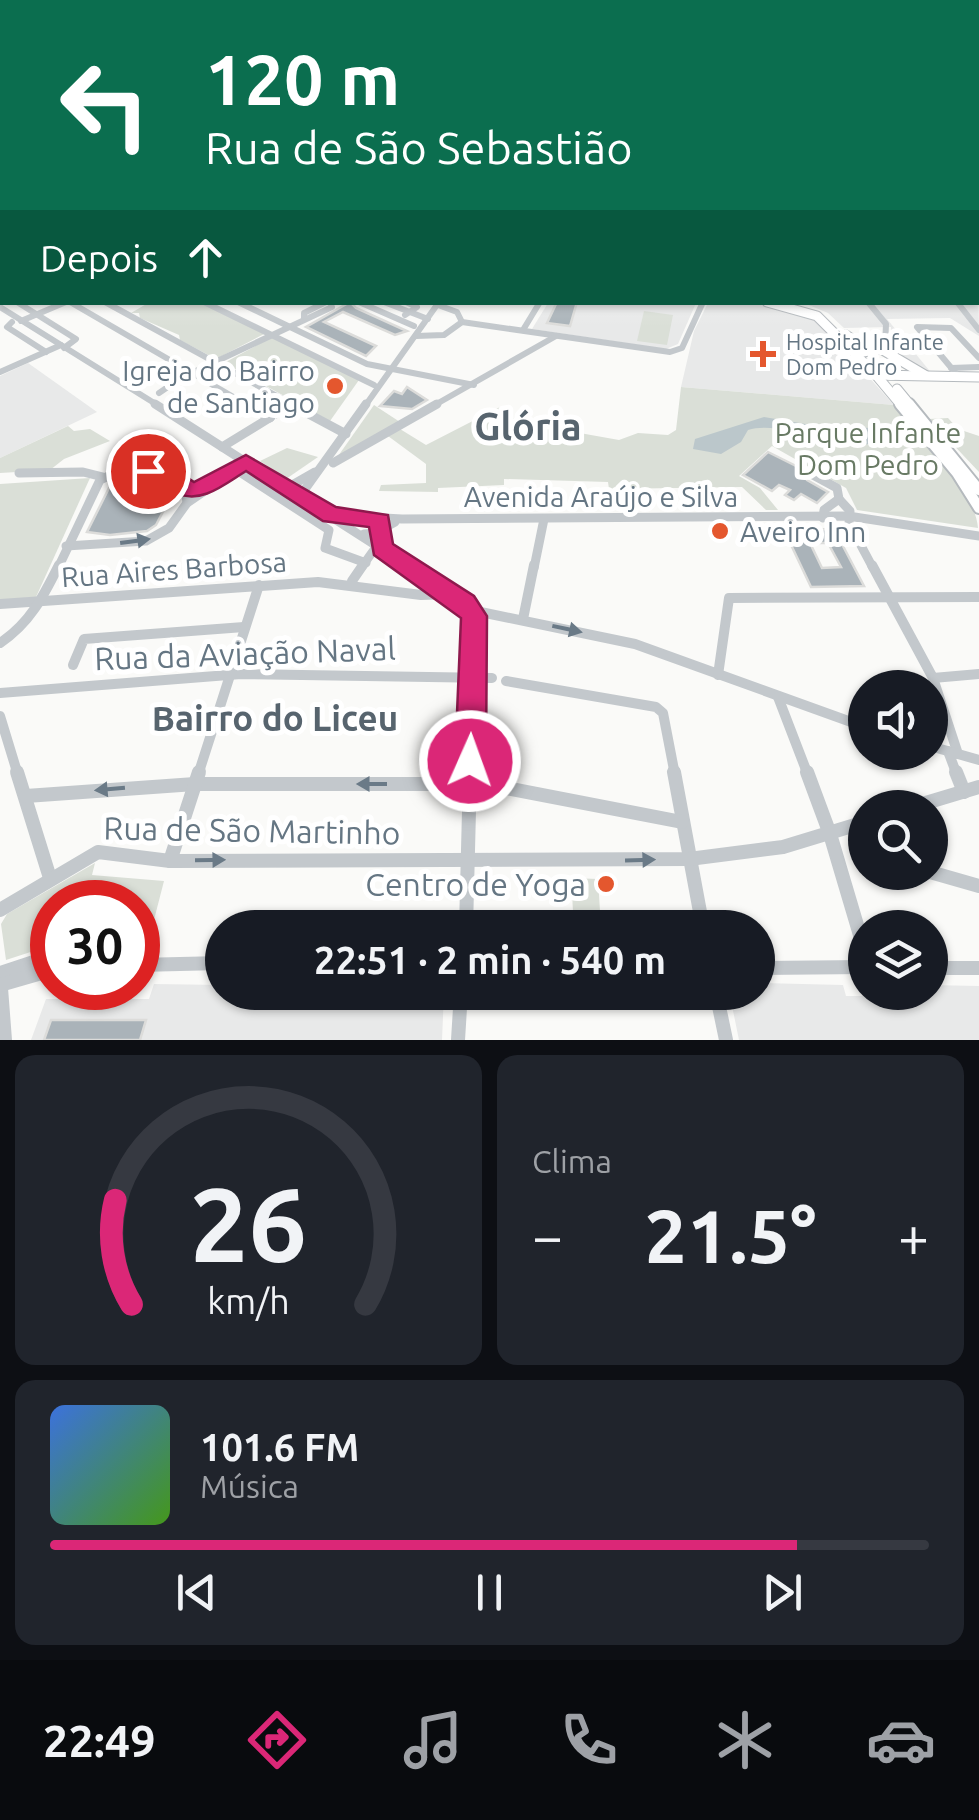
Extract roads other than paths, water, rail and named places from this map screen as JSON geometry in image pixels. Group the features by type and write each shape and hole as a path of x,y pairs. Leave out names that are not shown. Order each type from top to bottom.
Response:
{"main road":[{"path":"780,305 810,312 867,351"},
{"path":"802,305 824,314 867,351 889,352 910,374"},
{"path":"867,351 861,363 882,376 979,490"},
{"path":"882,376 979,377"},
{"path":"882,376 959,475 979,508"}],"street":[{"path":"2,370 76,339 22,305"},
{"path":"46,352 7,327 60,305"},
{"path":"74,305 191,376 272,416 222,447"},
{"path":"110,305 287,407 346,434"},
{"path":"210,305 374,385"},
{"path":"244,305 368,364 474,385"},
{"path":"146,400 331,305"},
{"path":"366,305 414,326"},
{"path":"391,305 428,319"},
{"path":"398,319 418,307 413,305"},
{"path":"292,506 437,305"},
{"path":"440,305 457,312 462,322"},
{"path":"522,330 538,305"},
{"path":"416,336 444,335 462,322 678,352 701,305"},
{"path":"867,351 883,327 868,305"},
{"path":"870,305 881,314 889,330 885,342 889,352"},
{"path":"959,305 979,330"},
{"path":"0,310 362,533 471,610 474,616 467,910"},
{"path":"112,326 132,318"},
{"path":"960,378 917,327 951,328 979,358"},
{"path":"333,463 556,336"},
{"path":"951,368 979,368"},
{"path":"66,546 146,541 168,528 187,502 246,462"},
{"path":"235,470 328,530 325,548 366,563"},
{"path":"0,643 29,620 41,601 94,486 104,477 119,472 154,471 176,479 185,488 187,502"},
{"path":"287,488 318,471"},
{"path":"19,472 32,476 93,472 104,477"},
{"path":"814,476 837,488 888,597 929,670"},
{"path":"185,488 209,486"},
{"path":"823,518 824,510 839,499"},
{"path":"330,515 365,518 379,526"},
{"name":"Avenida Araújo e Silva","path":"379,526 402,519 848,516 979,536"},
{"path":"362,533 358,525 365,518"},
{"path":"523,620 544,520"},
{"path":"362,533 379,526"},
{"path":"352,582 379,548 379,526"},
{"path":"422,594 432,581"},
{"name":"Rua Aires Barbosa","path":"0,604 352,582 422,594 452,594"},
{"path":"170,861 259,586"},
{"path":"718,675 729,598 979,597"},
{"path":"471,610 621,640 848,721"},
{"path":"73,666 84,639 244,626"},
{"path":"948,677 979,674"},
{"name":"Rua da Aviação Naval","path":"0,693 231,675 492,678"},
{"path":"506,681 656,707 664,712 699,910"},
{"path":"778,697 830,834 853,910"},
{"path":"0,716 50,878"},
{"path":"948,734 964,792"},
{"path":"948,751 979,760"},
{"path":"26,796 195,784 470,784 682,822"},
{"path":"948,797 979,787"},
{"name":"Rua de São Martinho","path":"0,910 88,855 108,851 170,861 689,859 783,848 848,828"},
{"path":"948,877 979,886"},
{"path":"160,963 205,963"},
{"path":"6,1040 0,974 30,964"},
{"path":"775,968 848,967"},
{"path":"948,968 979,968"},
{"path":"0,985 30,976"},
{"path":"458,1040 459,1010"},
{"path":"720,1010 726,1040"}],"tunnel":[{"path":"274,415 284,409"}],"place":[{"name":"Hospital Infante Dom Pedro","path":"763,354"},
{"name":"Igreja do Bairro de Santiago","path":"335,386"},
{"name":"Aveiro Inn","path":"720,531"},
{"name":"Centro de Yoga","path":"606,884"}],"district":[{"name":"Glória","path":"528,426"},
{"name":"Bairro do Liceu","path":"275,718"}],"park label":[{"name":"Parque Infante Dom Pedro","path":"868,448"}]}
